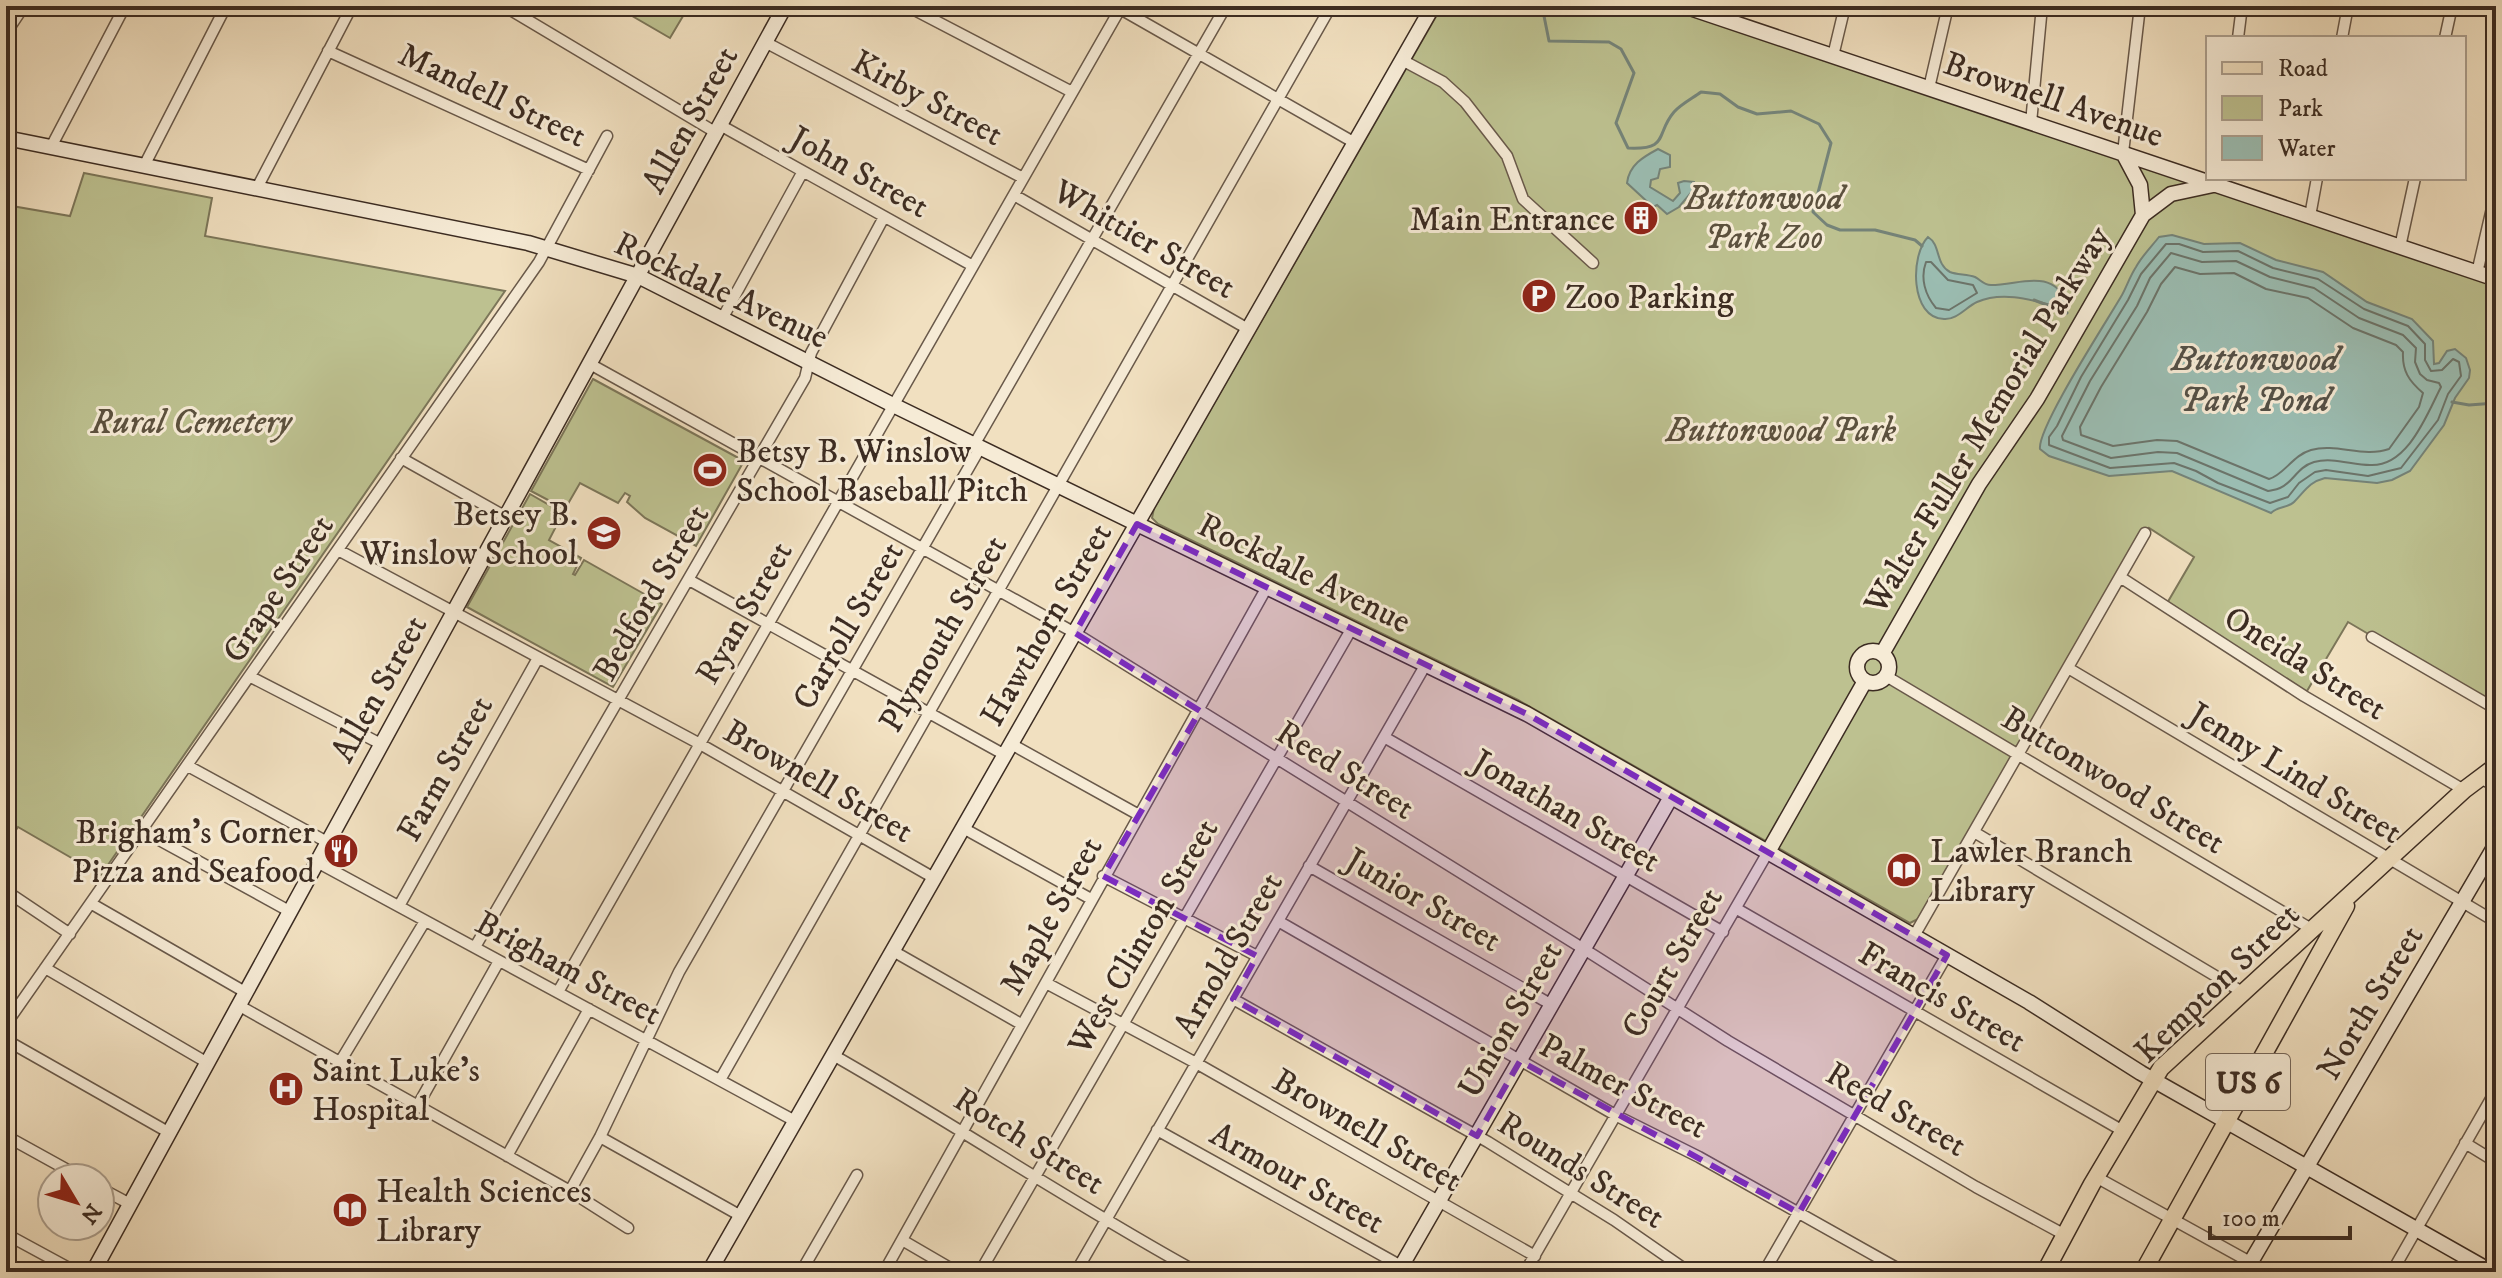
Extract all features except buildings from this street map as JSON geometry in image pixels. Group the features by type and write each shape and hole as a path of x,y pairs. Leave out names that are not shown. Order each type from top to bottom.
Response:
{"main road":[{"name":"Allen Street","path":"93,1272 785,6"},
{"name":"Hawthorn Street","path":"711,1271 1433,6"},
{"name":"Brownell Avenue","path":"1684,6 2031,123 2206,177"},
{"name":"Rockdale Avenue","path":"6,138 548,248 638,276 893,405 1527,714 2041,1009 2153,1079 2492,1272"},
{"name":"Walter Fuller Memorial Parkway","path":"2123,153 2140,185 2143,215"},
{"name":"Brownell Avenue","path":"2218,181 2310,216 2496,279"},
{"name":"Walter Fuller Memorial Parkway","path":"1882,654 1979,484 2037,399 2143,215 2171,194 2218,181"},
{"path":"1868,652 1882,654 1889,665 1886,676 1878,682 1865,681 1859,674 1859,661 1868,652"},
{"name":"Court Street","path":"1768,852 1865,681"},
{"name":"Kempton Street","path":"2479,777 2496,754"},
{"name":"Kempton Street","path":"2050,1270 2096,1177 2161,1068 2464,790 2496,766"},
{"name":"Union Street","path":"1404,1270 1439,1201 1671,797"},
{"name":"North Street","path":"2248,1267 2496,844"},
{"name":"US 6","path":"2143,1272 2353,892"}],"street":[{"path":"6,33 24,6"},
{"path":"51,147 125,6"},
{"path":"144,166 226,6"},
{"path":"257,188 352,6"},
{"name":"John Street","path":"504,6 718,128 973,266"},
{"path":"907,6 1072,92"},
{"name":"Carroll Street","path":"570,1191 600,1137 679,972 923,548 1091,239 1226,6"},
{"name":"Plymouth Street","path":"720,1080 1170,284 1331,6"},
{"path":"1731,22 1735,6"},
{"path":"1833,56 1845,6"},
{"path":"1929,88 1948,6"},
{"path":"2031,123 2042,6"},
{"path":"2123,153 2140,6"},
{"path":"2238,36 2242,6"},
{"path":"2342,36 2348,6"},
{"path":"2445,36 2452,6"},
{"path":"1117,7 1355,143"},
{"name":"Ryan Street","path":"558,992 1014,195 1117,7"},
{"name":"Kirby Street","path":"765,42 1023,178"},
{"name":"Mandell Street","path":"328,51 589,170"},
{"path":"1402,60 1443,82 1465,102 1507,156 1523,199 1593,263"},
{"name":"Grape Street","path":"6,1024 548,248 607,136"},
{"path":"722,319 802,173"},
{"path":"2310,216 2317,180"},
{"path":"2400,247 2415,180"},
{"path":"2477,273 2496,191"},
{"name":"Whittier Street","path":"1014,195 1248,329"},
{"name":"Bedford Street","path":"475,947 805,378 811,353 884,217"},
{"name":"Reed Street","path":"590,364 1075,633 1583,949 1677,1011 1976,1187 2065,1235"},
{"path":"401,458 506,517"},
{"path":"1914,936 2145,533"},
{"name":"Brownell Street","path":"338,550 700,744 934,878"},
{"name":"Oneida Street","path":"2120,577 2304,696 2464,790"},
{"path":"689,580 929,713 1139,815"},
{"name":"Maple Street","path":"884,1272 1267,587"},
{"name":"West Clinton Street","path":"980,1272 1352,628"},
{"path":"2372,637 2496,709"},
{"name":"Farm Street","path":"399,906 538,658"},
{"name":"Arnold Street","path":"1076,1272 1426,664"},
{"name":"Jenny Lind Street","path":"2068,668 2496,922"},
{"name":"Buttonwood Street","path":"1886,676 2313,930"},
{"path":"251,677 381,744"},
{"name":"Jonathan Street","path":"1384,737 1723,932"},
{"path":"188,766 327,842"},
{"path":"2479,777 2496,787"},
{"path":"963,828 1091,899"},
{"path":"143,831 289,911"},
{"path":"1974,832 2244,993"},
{"name":"Court Street","path":"1525,1272 1768,852"},
{"name":"Brigham Street","path":"317,862 795,1121"},
{"name":"Junior Street","path":"1309,866 1552,1005"},
{"path":"1103,876 1257,956"},
{"path":"6,891 70,934"},
{"path":"92,904 340,1062 570,1191 628,1228"},
{"name":"Francis Street","path":"1737,909 2123,1131"},
{"path":"340,1062 425,921"},
{"name":"Palmer Street","path":"1278,921 1617,1116 1904,1272"},
{"path":"893,951 1021,1024"},
{"path":"1764,1272 1947,955"},
{"path":"418,1105 499,961"},
{"path":"45,968 206,1062"},
{"name":"Brownell Street","path":"1046,983 1196,1063 1535,1256"},
{"name":"Rounds Street","path":"1233,999 1477,1136 1572,1193 1689,1272"},
{"path":"507,1156 589,1009"},
{"path":"6,1040 168,1132"},
{"name":"Rotch Street","path":"833,1055 1037,1176 1105,1221 1197,1272"},
{"path":"2392,1272 2496,1090"},
{"name":"Armour Street","path":"1157,1130 1404,1270"},
{"path":"6,1136 53,1162"},
{"path":"600,1137 741,1216"},
{"path":"2465,1143 2496,1162"},
{"path":"801,1272 857,1175"},
{"path":"2096,1177 2173,1219 2248,1267 2268,1272"},
{"path":"116,1197 130,1204"},
{"path":"6,1234 76,1272"},
{"path":"902,1240 957,1272"}],"highlighted area":[{"path":"1137,524 1527,714 1947,955 1799,1213 1520,1061 1477,1136 1233,999 1257,956 1103,876 1200,711 1075,633"}],"green space":[{"path":"615,6 689,6 670,38"},
{"name":"Buttonwood Park","path":"1442,6 1667,6 2496,285 2496,709 2348,622 2304,696 2166,605 2194,557 2149,528 1918,919 1910,923 1518,700 1158,524 1152,518 1154,508"},
{"name":"Rural Cemetery","path":"84,173 212,198 205,236 505,291 101,875 18,827 6,845 6,205 70,216"},
{"path":"593,379 744,461 696,546 645,518 627,502 630,496 625,493 618,503 580,483 565,509 531,491"},
{"path":"530,494 563,513 549,540 581,558 573,574 584,560 662,604 613,687 467,607"}],"water":[{"path":"1658,149 1670,155 1670,167 1660,169 1658,178 1651,180 1650,187 1673,201 1680,193 1678,183 1694,182 1695,188 1679,207 1667,214 1657,205 1653,207 1627,183 1634,166"},
{"name":"Buttonwood Park Pond","path":"2172,235 2204,244 2240,243 2276,260 2323,272 2367,302 2412,319 2433,341 2434,364 2439,363 2447,351 2455,349 2466,358 2469,378 2455,398 2444,425 2410,471 2377,483 2325,478 2311,484 2292,504 2271,513 2172,471 2109,476 2049,456 2040,449 2049,420 2138,263 2159,237"},
{"path":"1928,237 1935,245 1945,269 1950,272 1975,277 1988,285 2043,281 2053,285 2069,303 2062,308 2020,298 1998,297 1977,302 1949,319 1933,316 1919,297 1916,284 1918,257"}],"waterway":[{"path":"1542,6 1549,41 1609,42 1621,49 1634,73 1616,123 1628,148 1656,143 1674,112 1701,92 1720,94 1738,107 1757,114 1791,111 1819,124 1831,143 1813,212 1827,225 1840,230 1875,230 1915,240 1922,246"},
{"path":"2034,300 2067,313"},
{"path":"2452,402 2469,405 2496,403"}],"place":[{"name":"Main Entrance","path":"1641,218"},
{"name":"Zoo Parking","path":"1539,296"},
{"name":"Betsy B. Winslow School Baseball Pitch","path":"710,470"},
{"name":"Betsey B. Winslow School","path":"604,533"},
{"name":"Brigham's Corner Pizza and Seafood","path":"341,851"},
{"name":"Lawler Branch Library","path":"1904,870"},
{"name":"Saint Luke's Hospital","path":"286,1089"},
{"name":"Health Sciences Library","path":"350,1210"}],"park label":[{"name":"Buttonwood Park Zoo","path":"1764,216"}]}
